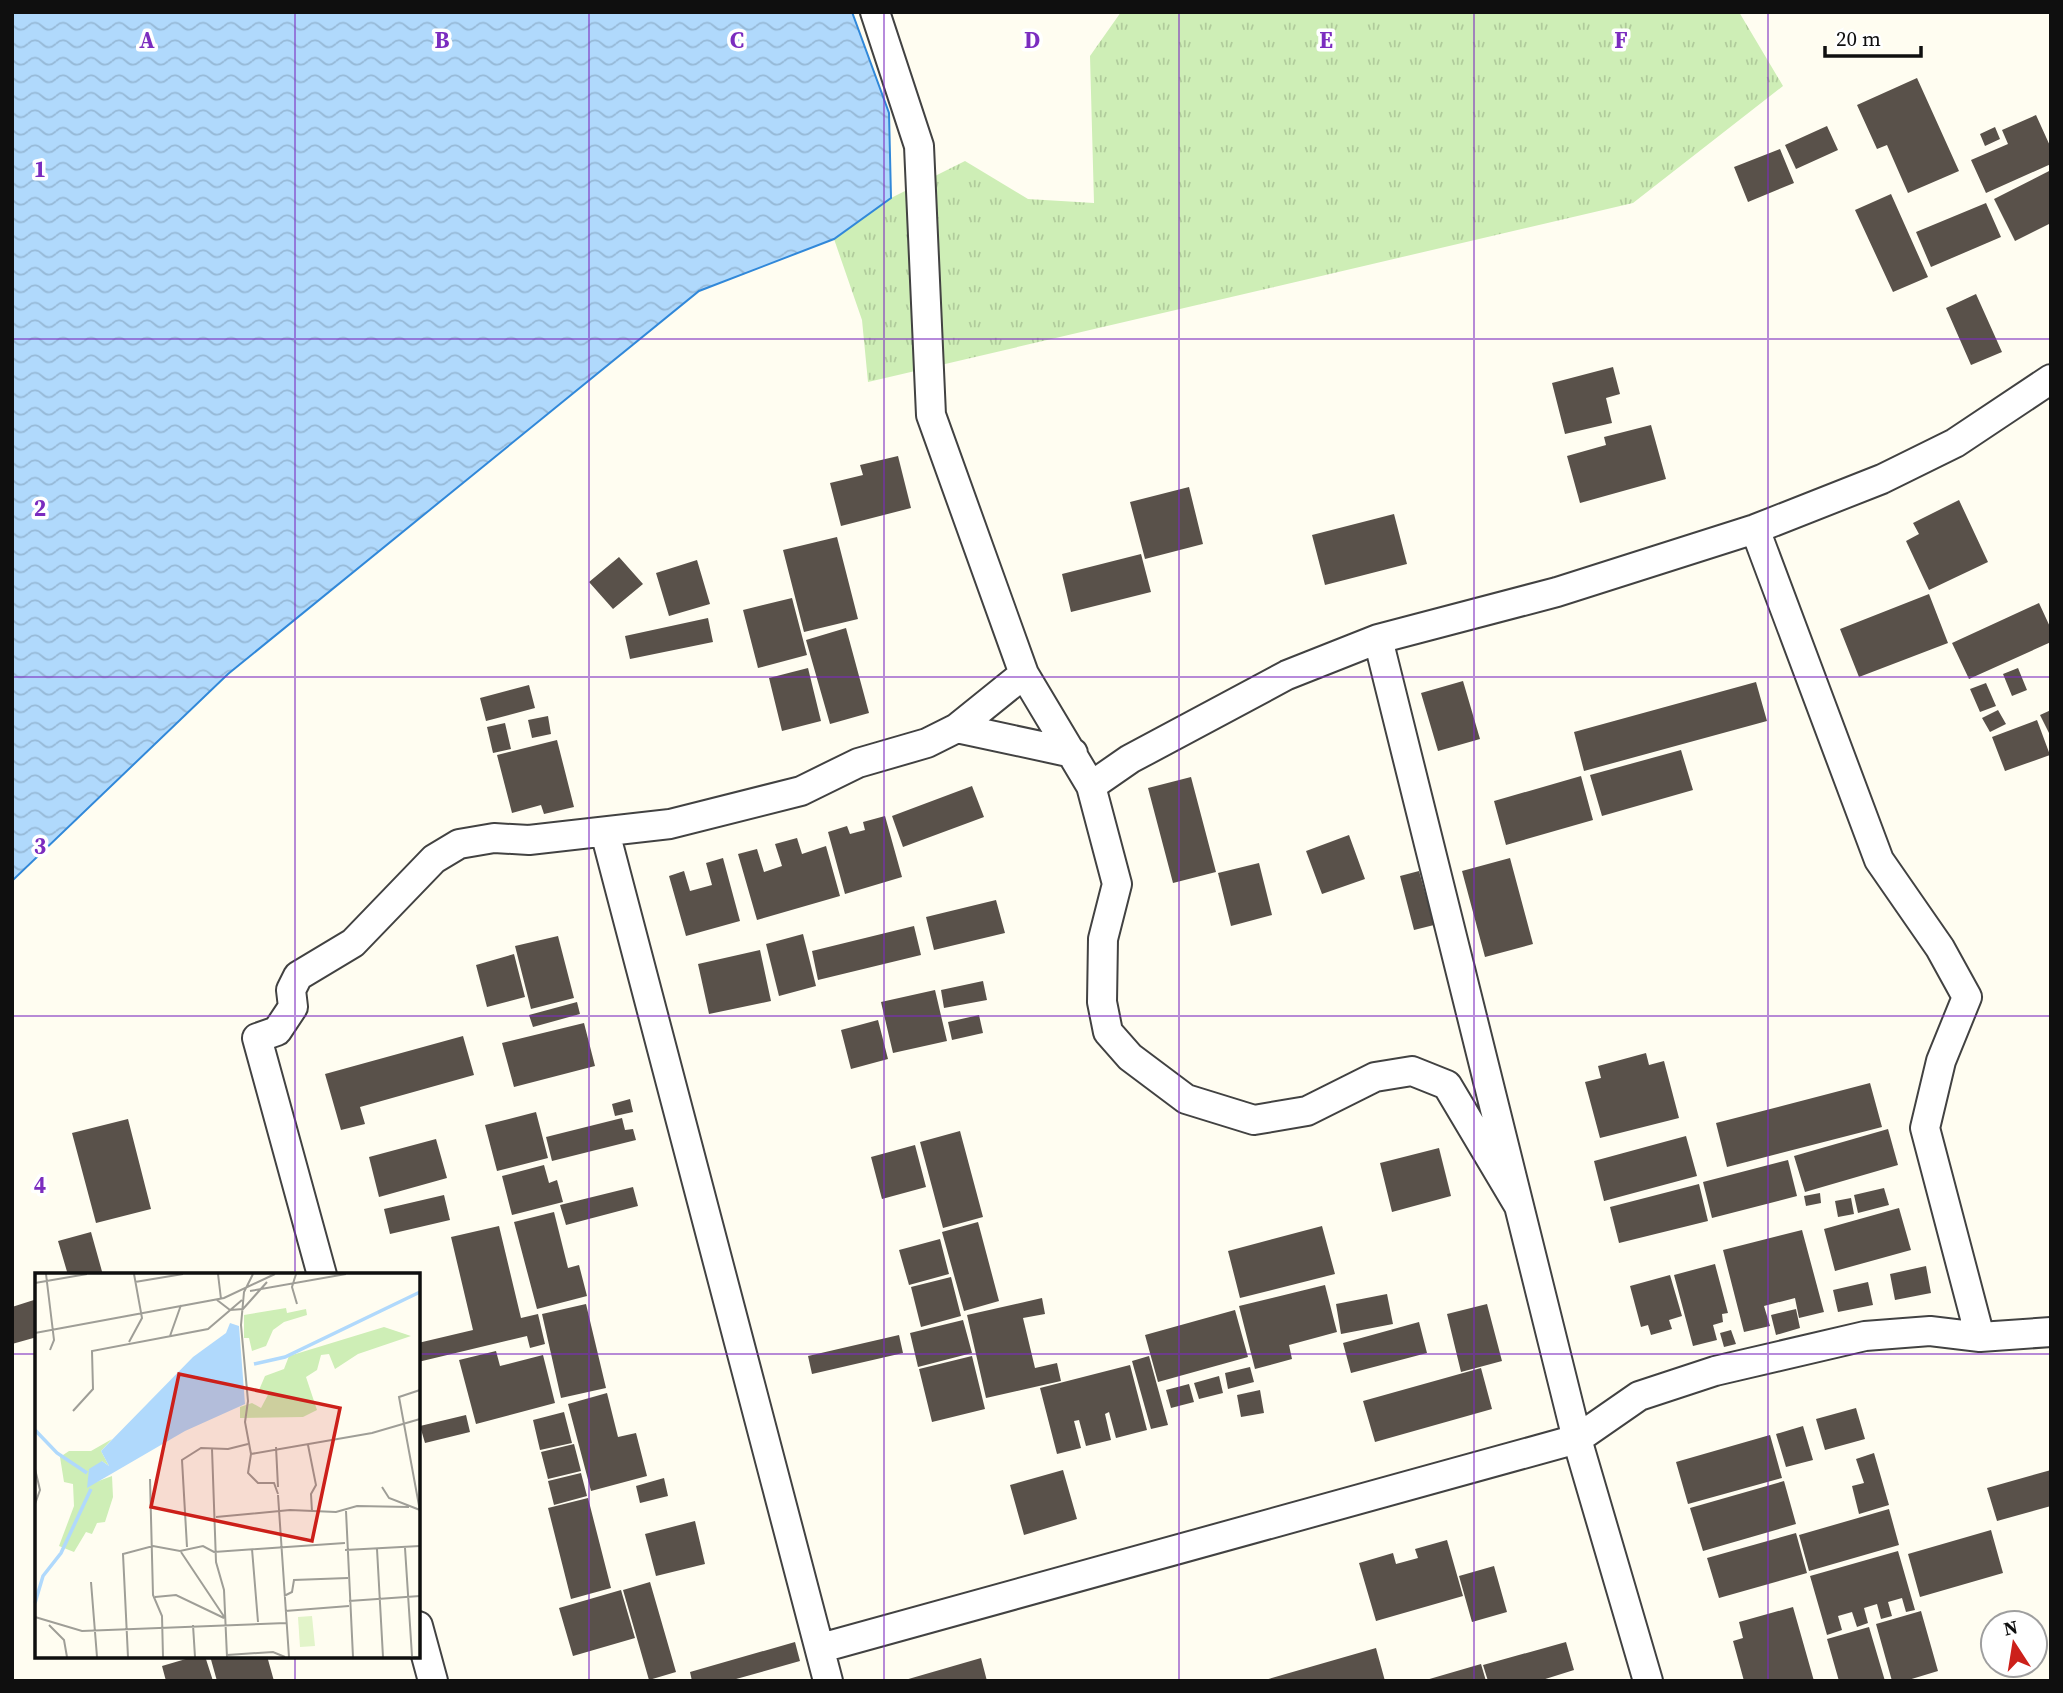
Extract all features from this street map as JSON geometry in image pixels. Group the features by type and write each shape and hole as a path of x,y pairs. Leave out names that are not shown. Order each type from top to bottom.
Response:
{"street":[{"path":"875,12 919,146 931,415 1024,674 1091,786 1117,884 1103,939 1102,1002 1108,1032 1130,1057 1186,1099 1254,1120 1307,1111 1375,1077 1412,1070 1447,1085 1519,1206"},
{"path":"1091,786 1130,759 1287,675 1378,639 1557,592 1755,529 1882,479 1955,443 2051,379"},
{"path":"1755,529 1879,860 1940,947 1967,997 1941,1062 1925,1128 1980,1337"},
{"path":"1378,639 1577,1439 1648,1681"},
{"path":"321,1273 257,1038 277,1031 293,1007 291,990 298,976 354,943 434,859 459,844 494,838 529,840 670,824 801,791 858,763 927,743 957,728 1024,674"},
{"path":"957,728 1073,753"},
{"path":"605,832 828,1681"},
{"path":"821,1648 1577,1439 1639,1396 1715,1371 1865,1336 1930,1331 1980,1337 2051,1332"},
{"path":"420,1633 433,1681"}],"green space":[{"path":"1121,12 1739,12 1783,86 1633,203 868,382 862,320 834,239 891,198 965,161 1028,199 1094,203 1090,56"}],"water":[{"path":"12,12 852,12 889,113 891,198 834,239 699,291 228,674 12,881"}],"building":[{"path":"1917,78 1959,171 1908,193 1887,145 1877,149 1857,105"},
{"path":"2036,115 2051,148 2051,164 1986,193 1971,160 2008,144 2002,130"},
{"path":"1827,126 1838,150 1796,169 1785,145"},
{"path":"1995,127 2000,139 1985,146 1980,134"},
{"path":"1780,149 1794,183 1748,202 1734,167"},
{"path":"2051,170 2051,223 2015,241 1994,199"},
{"path":"1891,194 1928,277 1893,292 1855,210"},
{"path":"1986,203 2001,237 1931,267 1916,232"},
{"path":"1976,294 2002,352 1971,365 1946,308"},
{"path":"1613,367 1620,394 1606,398 1612,423 1565,434 1552,383"},
{"path":"1651,425 1666,479 1580,503 1567,456 1606,445 1604,437"},
{"path":"898,456 911,508 841,526 830,483 863,475 860,465"},
{"path":"1189,487 1203,544 1145,559 1130,502"},
{"path":"1959,500 1988,562 1929,590 1906,541 1919,534 1913,523"},
{"path":"1394,514 1407,564 1325,585 1312,535"},
{"path":"837,537 858,619 804,632 783,550"},
{"path":"1141,554 1151,592 1071,612 1062,574"},
{"path":"619,557 643,584 613,609 589,582"},
{"path":"697,560 710,604 669,616 656,573"},
{"path":"1929,594 1948,643 1859,677 1840,629"},
{"path":"792,598 807,655 758,668 743,610"},
{"path":"2039,603 2051,629 2051,642 1969,679 1952,643"},
{"path":"708,618 713,642 630,659 625,636"},
{"path":"846,628 869,713 830,724 806,640"},
{"path":"808,668 821,721 782,731 769,678"},
{"path":"2018,668 2027,690 2012,696 2003,674"},
{"path":"1463,681 1480,739 1438,751 1421,693"},
{"path":"1756,682 1767,721 1584,771 1574,732"},
{"path":"1986,683 1996,706 1980,712 1970,689"},
{"path":"529,685 535,708 486,721 480,698"},
{"path":"1998,710 2006,724 1990,732 1982,718"},
{"path":"2051,710 2051,737 2040,715"},
{"path":"548,716 551,734 532,738 528,720"},
{"path":"2037,720 2050,755 2005,771 1992,737"},
{"path":"505,723 511,749 493,753 487,727"},
{"path":"557,740 574,807 544,814 541,805 512,813 497,755"},
{"path":"1681,750 1693,790 1602,816 1590,775"},
{"path":"1581,776 1593,820 1506,845 1494,801"},
{"path":"1191,777 1216,872 1173,883 1148,788"},
{"path":"972,786 984,817 903,847 892,816"},
{"path":"885,816 902,877 845,894 828,832 847,826 850,834 865,830 863,822"},
{"path":"1349,835 1365,879 1322,894 1306,851"},
{"path":"797,838 802,854 826,846 840,896 757,920 738,854 757,849 764,872 782,866 775,844"},
{"path":"723,858 740,921 686,936 669,876 684,871 690,891 712,885 706,863"},
{"path":"1510,858 1533,944 1485,957 1462,871"},
{"path":"1259,863 1272,915 1231,926 1218,873"},
{"path":"1419,871 1434,925 1414,930 1400,876"},
{"path":"996,900 1005,933 934,950 926,917"},
{"path":"914,926 921,955 818,980 812,951"},
{"path":"803,934 816,986 779,996 766,944"},
{"path":"558,936 574,998 531,1009 515,946"},
{"path":"760,950 771,1001 709,1014 698,964"},
{"path":"514,954 525,997 487,1007 476,965"},
{"path":"983,981 987,1000 944,1008 941,990"},
{"path":"935,990 947,1041 893,1053 881,1002"},
{"path":"577,1002 580,1014 533,1027 529,1015"},
{"path":"979,1015 983,1033 952,1040 948,1022"},
{"path":"878,1020 888,1059 851,1069 841,1030"},
{"path":"584,1023 595,1066 514,1087 502,1043"},
{"path":"463,1036 474,1075 360,1107 365,1124 341,1130 325,1074"},
{"path":"1646,1053 1649,1065 1664,1061 1679,1118 1600,1138 1585,1082 1601,1078 1598,1066"},
{"path":"1870,1083 1882,1127 1727,1167 1716,1123"},
{"path":"630,1099 633,1112 615,1116 612,1104"},
{"path":"536,1112 548,1158 497,1171 485,1125"},
{"path":"622,1118 625,1130 633,1129 636,1140 552,1161 546,1137"},
{"path":"128,1119 151,1209 96,1223 72,1133"},
{"path":"1888,1129 1898,1165 1805,1192 1794,1156"},
{"path":"960,1131 983,1217 943,1228 920,1142"},
{"path":"1686,1136 1697,1176 1604,1201 1594,1161"},
{"path":"436,1139 447,1178 379,1197 369,1157"},
{"path":"915,1145 926,1187 882,1199 871,1157"},
{"path":"1439,1148 1451,1196 1392,1212 1380,1163"},
{"path":"1788,1160 1797,1196 1712,1218 1703,1182"},
{"path":"544,1165 549,1183 557,1180 563,1202 512,1215 502,1176"},
{"path":"1699,1184 1708,1221 1619,1243 1610,1207"},
{"path":"633,1187 638,1206 566,1225 560,1205"},
{"path":"1884,1188 1889,1205 1858,1213 1854,1195"},
{"path":"1820,1193 1821,1203 1806,1206 1804,1196"},
{"path":"444,1195 450,1220 390,1234 384,1209"},
{"path":"1851,1198 1854,1214 1838,1217 1835,1201"},
{"path":"1899,1208 1911,1250 1835,1271 1824,1229"},
{"path":"554,1212 568,1268 579,1265 587,1296 537,1309 514,1222"},
{"path":"978,1222 999,1301 964,1311 942,1232"},
{"path":"499,1226 521,1318 538,1314 545,1344 530,1348 527,1336 420,1362 420,1343 473,1330 451,1237"},
{"path":"1322,1226 1335,1274 1240,1298 1228,1251"},
{"path":"1802,1230 1824,1312 1799,1318 1795,1298 1764,1306 1770,1326 1744,1332 1723,1250"},
{"path":"91,1232 102,1273 67,1273 58,1241"},
{"path":"940,1239 949,1274 909,1285 899,1250"},
{"path":"1715,1264 1728,1313 1722,1314 1723,1322 1713,1325 1717,1340 1693,1346 1674,1275"},
{"path":"1926,1266 1931,1293 1895,1300 1890,1274"},
{"path":"1670,1275 1682,1316 1669,1320 1672,1329 1651,1335 1648,1325 1641,1327 1630,1286"},
{"path":"951,1277 961,1316 921,1327 911,1287"},
{"path":"1868,1282 1873,1305 1838,1312 1833,1290"},
{"path":"1325,1285 1337,1332 1289,1345 1292,1359 1255,1369 1239,1306"},
{"path":"1387,1294 1393,1324 1341,1334 1336,1304"},
{"path":"1042,1298 1045,1314 1023,1318 1035,1368 1057,1363 1061,1381 986,1398 967,1315"},
{"path":"35,1300 35,1338 12,1344 12,1307"},
{"path":"586,1304 606,1388 561,1398 542,1314"},
{"path":"1487,1304 1502,1361 1461,1372 1447,1314"},
{"path":"1796,1309 1800,1328 1776,1335 1771,1315"},
{"path":"1235,1310 1248,1357 1158,1382 1145,1335"},
{"path":"963,1320 972,1353 918,1367 910,1333"},
{"path":"1419,1322 1427,1353 1351,1373 1343,1343"},
{"path":"1731,1330 1736,1344 1724,1347 1720,1333"},
{"path":"899,1335 903,1353 812,1374 808,1356"},
{"path":"496,1351 500,1366 543,1355 555,1403 476,1424 459,1360"},
{"path":"972,1356 985,1409 932,1422 919,1369"},
{"path":"1149,1356 1168,1425 1151,1429 1132,1361"},
{"path":"1130,1365 1147,1430 1116,1438 1109,1412 1105,1414 1111,1440 1086,1446 1079,1420 1074,1421 1081,1448 1057,1454 1040,1388"},
{"path":"1250,1367 1254,1382 1228,1389 1225,1373"},
{"path":"1481,1368 1492,1409 1375,1442 1363,1401"},
{"path":"1219,1376 1223,1393 1199,1399 1194,1383"},
{"path":"1189,1384 1194,1402 1171,1408 1166,1390"},
{"path":"1260,1390 1264,1413 1241,1417 1237,1395"},
{"path":"607,1393 618,1437 636,1433 647,1476 591,1491 568,1404"},
{"path":"1856,1408 1865,1439 1825,1450 1816,1419"},
{"path":"564,1412 572,1443 540,1450 533,1420"},
{"path":"466,1415 470,1432 425,1443 420,1426"},
{"path":"1803,1426 1813,1460 1786,1467 1776,1434"},
{"path":"1770,1435 1782,1478 1688,1504 1676,1462"},
{"path":"574,1444 581,1471 548,1479 541,1452"},
{"path":"1874,1453 1889,1505 1859,1514 1852,1486 1864,1483 1856,1459"},
{"path":"1063,1470 1077,1519 1024,1535 1010,1485"},
{"path":"2051,1470 2051,1506 1997,1521 1987,1488"},
{"path":"581,1473 587,1496 554,1505 548,1481"},
{"path":"664,1478 668,1496 640,1503 636,1486"},
{"path":"1784,1481 1796,1524 1703,1551 1690,1508"},
{"path":"588,1498 611,1588 571,1599 548,1508"},
{"path":"1889,1509 1899,1545 1809,1571 1799,1535"},
{"path":"695,1521 705,1564 656,1576 645,1534"},
{"path":"1991,1530 2003,1573 1920,1597 1908,1554"},
{"path":"1796,1533 1807,1573 1719,1598 1707,1558"},
{"path":"1447,1540 1463,1596 1376,1621 1359,1563 1393,1553 1396,1564 1418,1558 1415,1549"},
{"path":"1898,1551 1915,1610 1906,1612 1902,1598 1888,1602 1892,1616 1881,1619 1877,1604 1864,1608 1868,1623 1857,1627 1852,1612 1838,1616 1842,1630 1827,1635 1810,1576"},
{"path":"1494,1566 1507,1612 1472,1622 1459,1576"},
{"path":"650,1582 676,1672 649,1680 623,1590"},
{"path":"621,1590 635,1638 573,1656 559,1608"},
{"path":"1793,1607 1814,1681 1744,1681 1733,1641 1743,1638 1739,1622"},
{"path":"1921,1611 1938,1671 1905,1681 1892,1681 1876,1624"},
{"path":"1869,1627 1885,1681 1839,1681 1827,1639"},
{"path":"795,1642 800,1661 729,1681 692,1681 690,1672"},
{"path":"1566,1642 1574,1670 1539,1681 1488,1681 1483,1665"},
{"path":"1376,1648 1385,1681 1265,1680"},
{"path":"189,1658 206,1658 213,1681 166,1681 162,1666"},
{"path":"211,1658 268,1658 274,1681 217,1681"},
{"path":"981,1658 987,1681 905,1681 905,1680"},
{"path":"1481,1664 1486,1681 1426,1681 1426,1680"}]}
